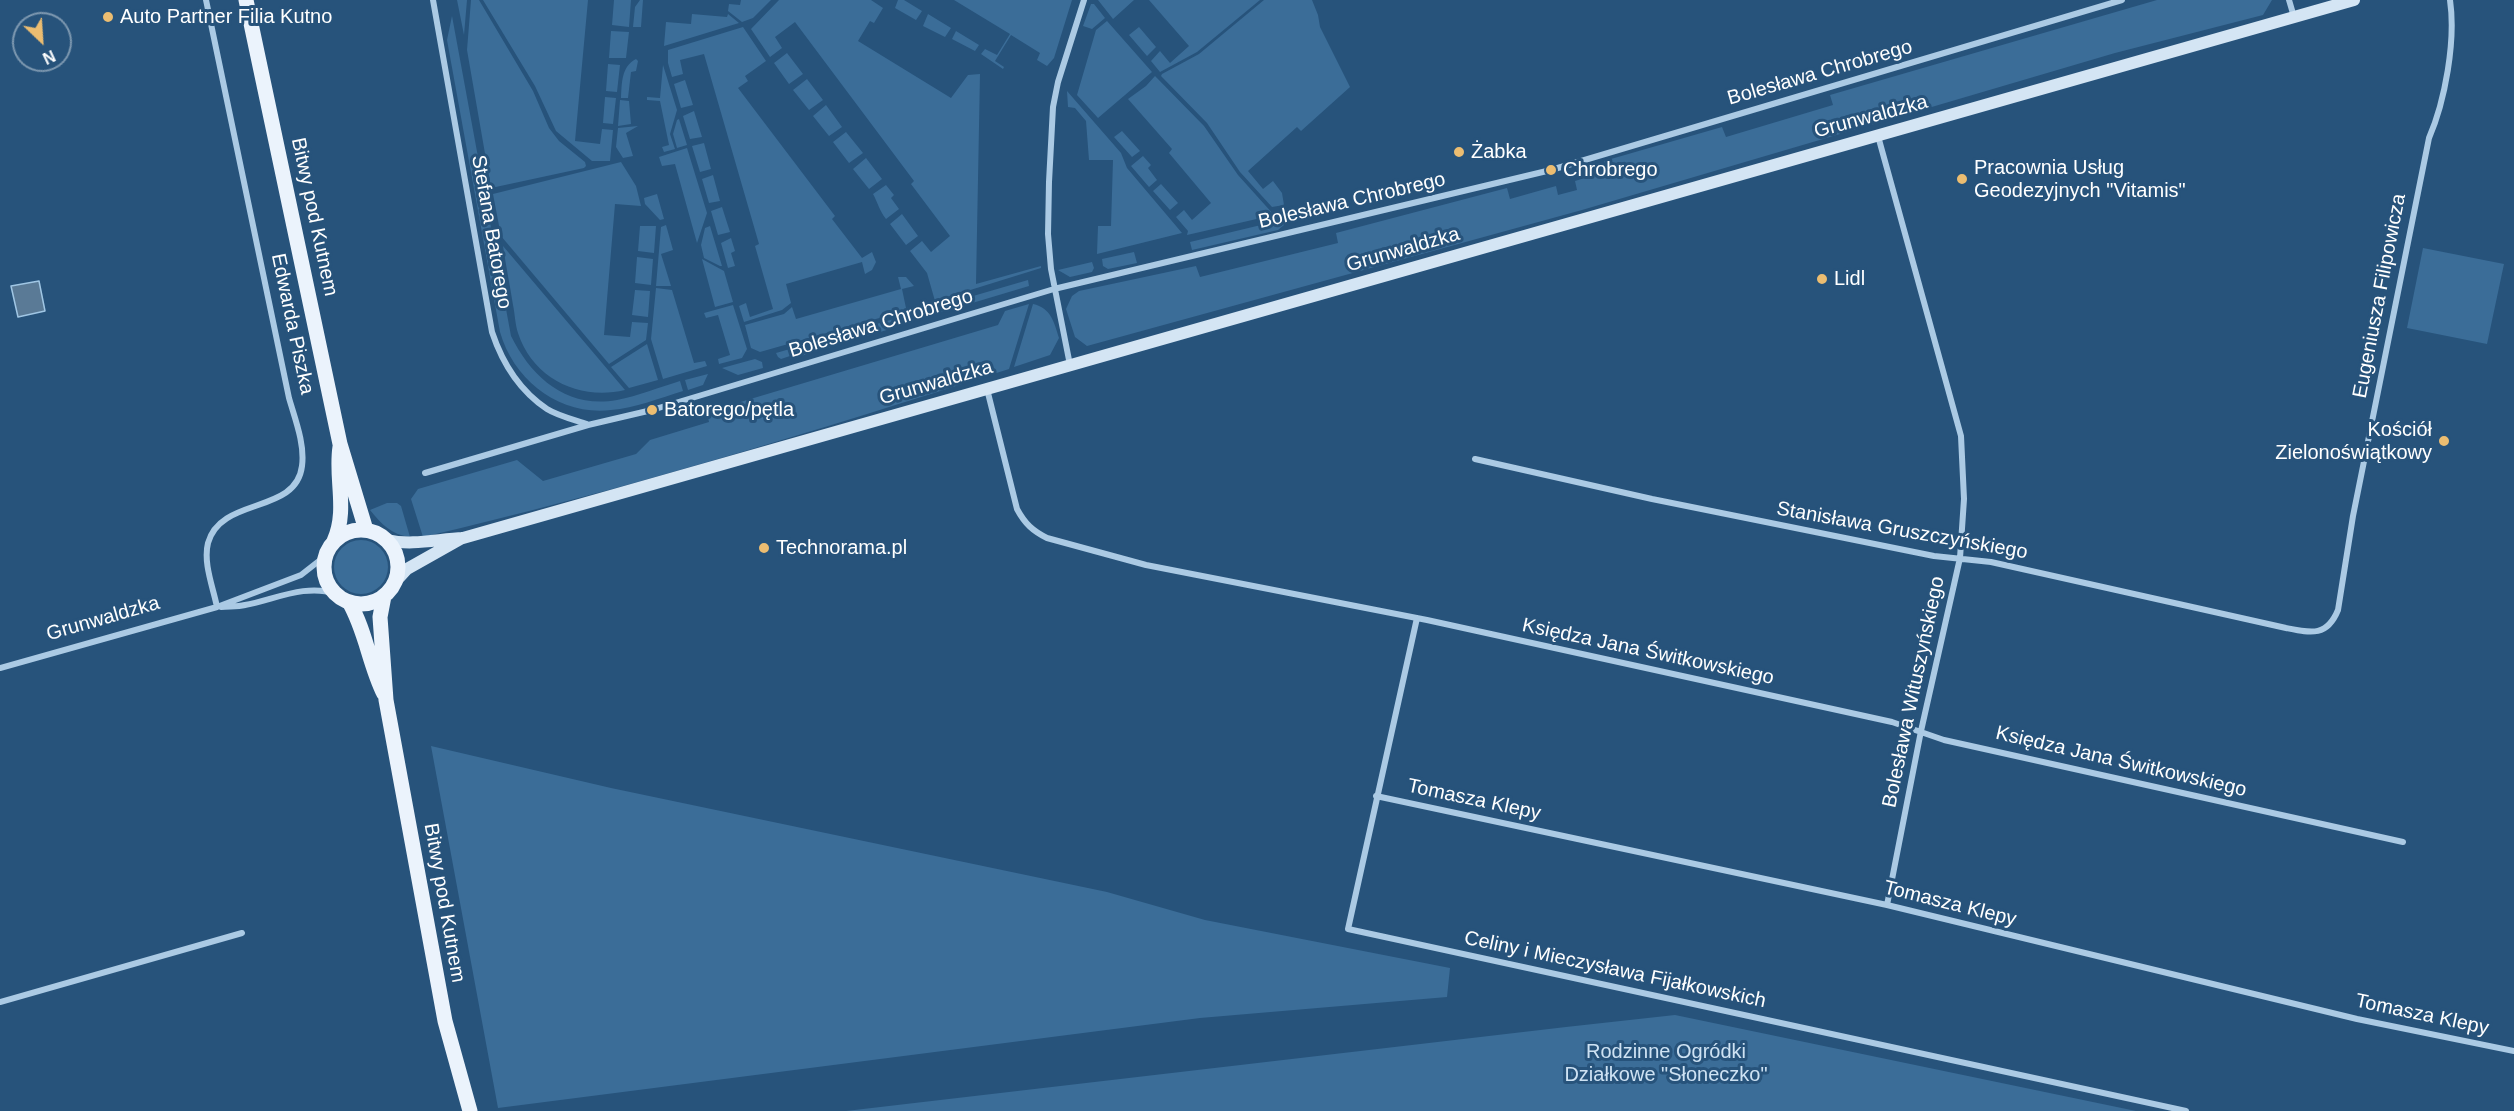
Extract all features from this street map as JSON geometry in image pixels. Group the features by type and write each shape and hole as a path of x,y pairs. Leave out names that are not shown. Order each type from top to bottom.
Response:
{"main road":[{"name":"Bitwy pod Kutnem","path":"246,0 340,444 366,530"},
{"name":"Bitwy pod Kutnem","path":"334,541 340,528 342,509 337,465 340,444"},
{"path":"366,530 387,540 397,556 399,568 396,581 384,596 370,604 349,602 335,594 325,577 324,557 334,541 352,531 366,530"},
{"name":"Bitwy pod Kutnem","path":"384,596 380,616 386,700 445,1021 470,1111"},
{"name":"Bitwy pod Kutnem","path":"349,602 358,618 374,675 386,700"}],"street":[{"name":"Edwarda Piszka","path":"206,0 301,442 303,467 293,485 277,499 240,511 224,519 213,531 207,545 207,561 217,607"},
{"name":"Stefana Batorego","path":"433,0 492,332 498,349 520,385 547,409 588,425"},
{"path":"1070,365 1054,290 1048,234 1053,107 1061,68 1084,0"},
{"name":"Bolesława Chrobrego","path":"425,473 588,425 652,410 1054,290 1551,170 2122,0"},
{"path":"2289,0 2294,17"},
{"name":"Grunwaldzka","path":"387,540 398,543 463,538 2354,0"},
{"name":"Eugeniusza Filipowicza","path":"2323,630 2334,621 2338,610 2353,516 2427,150 2445,89 2452,16 2450,0"},
{"name":"Bolesława Wituszyńskiego","path":"1878,136 1961,436 1964,499 1960,558 1921,731 1887,905"},
{"name":"Księdza Jana Świtkowskiego","path":"987,389 1017,509 1023,521 1034,531 1047,538 1146,565 1417,618 1869,717 1921,731 1944,740 2403,842"},
{"name":"Stanisława Gruszczyńskiego","path":"1475,459 1652,500 1942,558 1990,562 2312,633 2323,630"},
{"name":"Grunwaldzka","path":"396,581 407,569 463,538"},
{"name":"Grunwaldzka","path":"0,668 217,607 301,574 324,557"},
{"name":"Grunwaldzka","path":"217,607 242,606 307,590 323,589 335,594"},
{"name":"Celiny i Mieczysława Fijałkowskich","path":"1417,618 1348,929 2186,1111"},
{"name":"Tomasza Klepy","path":"1376,796 1887,905 2357,1019 2514,1051"},
{"path":"0,1002 242,933"}],"green space":[{"path":"457,0 467,0 464,35"},
{"path":"471,0 479,0 533,91 549,128 559,141 585,162 584,168 491,188 467,50"},
{"path":"483,0 588,0 575,141 600,144 602,129 613,130 610,161 592,161 556,131 535,86"},
{"path":"614,0 631,0 629,27 612,25"},
{"path":"640,0 643,0 641,27 633,27 635,7"},
{"path":"741,0 771,0 753,18 742,22 728,11 729,4 740,5"},
{"path":"779,0 871,0 883,8 874,23 870,21 858,41 951,98 968,75 980,74 976,284 1041,266 1041,268 935,301 927,273 910,251 922,241 931,252 950,236 911,184 914,181 795,22 775,37 782,48 770,57 751,29"},
{"path":"898,0 904,0 922,11 916,20 895,8"},
{"path":"954,0 1072,0 1054,58 1047,66 1037,60 1040,53 1011,35 995,61 1004,67 1003,69 981,54 985,49 997,55 1010,34"},
{"path":"1098,0 1134,0 1113,19"},
{"path":"1149,0 1260,0 1197,52 1160,72 1151,61 1160,51 1170,63 1189,46"},
{"path":"1264,0 1312,0 1320,27 1350,87 1301,131 1297,127 1248,171 1263,189 1273,181 1282,193 1284,205 1272,207 1240,172 1207,123 1161,76 1199,54"},
{"path":"2157,0 2272,0 2263,15 2115,53 1582,210 1087,346 1075,337 1066,309 1072,296 1079,291 1196,266 1200,277 1338,243 1336,233 1507,188 1510,199 1556,186 1558,195 1577,190 1575,181 1607,171 1604,161 1722,127 1726,137 1833,105 1830,95"},
{"path":"1091,4 1094,4 1105,18 1092,29 1083,26"},
{"path":"692,14 727,17 728,14 739,23 664,46 666,22 691,24"},
{"path":"928,14 951,28 945,37 923,26"},
{"path":"452,16 511,336 520,351 529,365 553,387 582,400 599,402 617,400 680,381 683,391 629,407 592,410 557,401 542,392 516,366 500,332 447,40"},
{"path":"1107,21 1152,72 1098,118 1077,95 1096,30"},
{"path":"743,27 766,61 745,76 748,81 738,88 835,216 832,219 862,258 872,252 876,262 872,270 865,274 862,262 786,284 791,303 782,310 744,322 739,306 746,303 750,317 773,309 755,246 759,244 704,54 680,60 683,74 672,77 668,63 668,50"},
{"path":"1139,27 1156,47 1147,56 1129,35"},
{"path":"611,31 629,32 626,58 609,58"},
{"path":"956,31 979,45 975,51 952,39"},
{"path":"787,53 803,74 789,84 774,63"},
{"path":"636,59 638,61 636,71 631,72 628,98 621,98 625,71 627,66"},
{"path":"608,64 620,65 617,92 606,91"},
{"path":"663,65 677,110 670,134 675,149 664,152 662,147 669,145 660,101 647,100 647,97 660,98"},
{"path":"1155,76 1204,126 1238,175 1274,215 1187,235 1188,231 1176,217 1184,210 1192,220 1211,203 1169,153 1172,149 1128,99"},
{"path":"807,79 823,100 809,110 793,90"},
{"path":"685,80 693,105 681,108 674,84"},
{"path":"1067,91 1121,153 1127,168 1182,233 1097,254 1098,226 1111,226 1113,160 1089,160 1086,121 1075,108 1068,107"},
{"path":"605,97 616,98 613,124 603,123"},
{"path":"620,100 629,101 631,124 618,126"},
{"path":"826,105 842,127 829,136 813,116"},
{"path":"694,111 702,137 690,139 683,116"},
{"path":"679,119 687,145 677,148 673,134"},
{"path":"638,126 626,133 633,156 623,158 616,147 618,128"},
{"path":"1122,131 1140,151 1132,157 1114,137"},
{"path":"846,132 863,153 849,163 833,142"},
{"path":"704,143 711,169 700,172 692,146"},
{"path":"687,148 707,213 697,243 675,164 662,166 659,157"},
{"path":"1143,156 1151,165 1148,168 1157,180 1149,187 1131,166"},
{"path":"866,158 882,179 869,189 853,169"},
{"path":"621,162 636,186 641,206 615,204 604,335 630,337 632,322 648,323 646,340 609,364 501,236 493,194"},
{"path":"713,175 720,201 709,203 702,179"},
{"path":"1161,184 1178,203 1170,210 1153,191"},
{"path":"886,185 894,195 891,198 899,209 886,219 873,194"},
{"path":"657,194 664,219 660,220 645,204 644,198"},
{"path":"722,207 730,232 718,235 711,211"},
{"path":"902,214 918,236 906,245 890,224"},
{"path":"1286,219 1284,225 1278,230 1192,250 1190,242"},
{"path":"666,225 673,250 661,254 671,286 656,286 661,227"},
{"path":"640,226 656,226 654,253 638,251"},
{"path":"710,226 722,266 704,258 701,245 705,228"},
{"path":"731,238 735,251 731,253 735,266 728,268 721,243"},
{"path":"503,246 625,390 608,393 575,389 560,383 535,363 525,349 517,330"},
{"path":"2423,248 2504,264 2487,344 2407,328"},
{"path":"1134,252 1137,263 1108,269 1103,266 1102,259"},
{"path":"637,257 653,259 651,285 635,283"},
{"path":"702,259 724,271 733,302 715,307"},
{"path":"1092,262 1094,268 1092,272 1070,277 1058,270"},
{"path":"898,277 906,277 914,286 902,289 906,308 918,307 760,352 751,348 745,325 784,314 792,307 796,319 901,289"},
{"path":"1028,280 1029,286 939,313 932,308"},
{"path":"656,288 672,290 694,363 705,361 707,366 663,379 651,339"},
{"path":"635,290 650,291 648,317 632,315"},
{"path":"1029,304 1009,369 645,480 423,537 411,499 418,489 517,460 543,481 636,454 650,440 709,422 707,412 998,325 1005,311"},
{"path":"1033,304 1048,312 1059,338 1050,355 1014,367"},
{"path":"733,305 747,349 742,358 719,364 718,359 730,355 718,315 706,318 704,313"},
{"path":"918,312 913,322 791,359 790,356 781,359 776,353"},
{"path":"647,344 658,380 629,388 611,367"},
{"path":"755,359 762,362 763,368 738,375 722,368"},
{"path":"708,374 703,385 688,390 685,380"},
{"path":"387,503 397,503 401,506 410,537 387,528 370,510"},
{"path":"361,540 371,542 380,548 386,557 388,567 386,577 380,586 371,592 361,594 351,592 342,586 336,577 334,567 336,557 342,548 351,542"},
{"path":"431,746 611,788 1107,892 1205,920 1450,968 1447,997 1200,1018 498,1108"},
{"name":"Rodzinne Ogródki Działkowe \"Słoneczko\"","path":"1675,1015 2136,1111 846,1111 1566,1027"}],"shaded area":[{"path":"39,281 45,311 18,317 11,286"}],"place":[{"name":"Auto Partner Filia Kutno","path":"108,17"},
{"name":"Żabka","path":"1459,152"},
{"name":"Chrobrego","path":"1551,170"},
{"name":"Pracownia Usług Geodezyjnych \"Vitamis\"","path":"1962,179"},
{"name":"Lidl","path":"1822,279"},
{"name":"Batorego/pętla","path":"652,410"},
{"name":"Kościół Zielonoświątkowy","path":"2444,441"},
{"name":"Technorama.pl","path":"764,548"}]}
